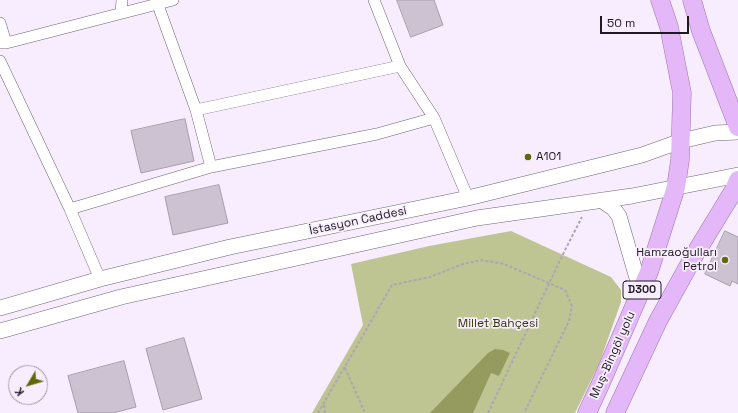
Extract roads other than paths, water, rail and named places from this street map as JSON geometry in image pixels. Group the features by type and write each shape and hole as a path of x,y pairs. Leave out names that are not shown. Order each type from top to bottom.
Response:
{"highway":[{"name":"D300","path":"660,0 669,27 682,93 681,141"},
{"path":"692,0 738,127"},
{"name":"Muş-Bingöl yolu","path":"587,413 649,272 676,186 681,141"},
{"name":"D300","path":"615,413 658,321 695,254 734,190 738,180"}],"main road":[{"name":"İstasyon Caddesi","path":"0,308 100,279 230,247 468,198 642,155 681,141 715,133 738,132"},
{"name":"İstasyon Caddesi","path":"0,331 121,297 477,218 632,196 676,186 738,175"},
{"path":"595,201 614,208 619,216 641,292"}],"street":[{"path":"121,13 122,0"},
{"path":"0,23 3,43 173,0"},
{"path":"374,0 400,66 434,118 468,198"},
{"path":"158,4 196,110 211,167"},
{"path":"0,61 70,209 100,279"},
{"path":"196,110 400,66"},
{"path":"70,209 211,167 377,134 434,118"}],"place":[{"name":"A101","path":"528,157"},
{"name":"Hamzaoğulları Petrol","path":"725,260"}],"park label":[{"name":"Millet Bahçesi","path":"498,324"}]}
